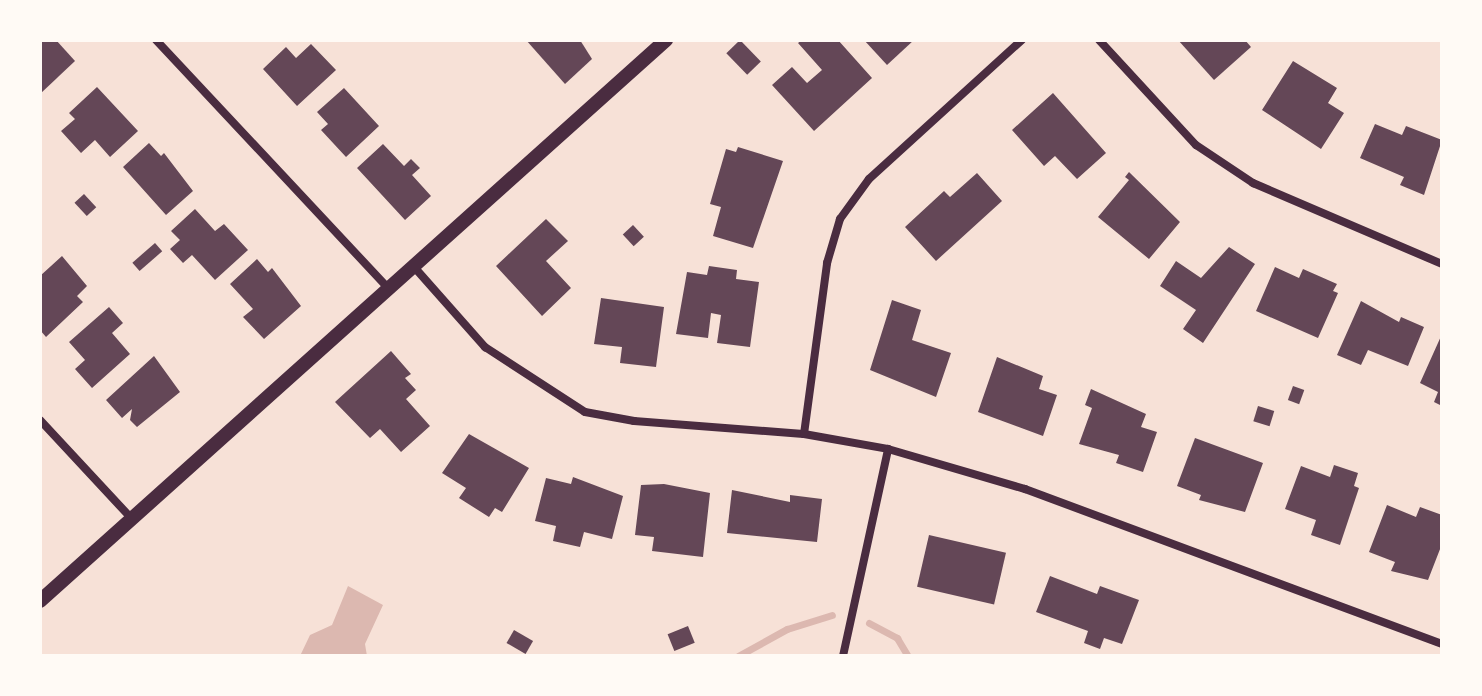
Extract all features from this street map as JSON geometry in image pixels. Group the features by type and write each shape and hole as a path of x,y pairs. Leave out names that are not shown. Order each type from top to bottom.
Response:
{"street":[{"path":"156,40 390,290"},
{"path":"804,434 827,263 840,219 869,179 1022,40"},
{"path":"1099,40 1196,145 1253,183 1442,264"},
{"path":"40,601 415,268 664,41"},
{"path":"415,268 485,347 585,412 634,421 804,434 888,449 1025,489 1442,644"},
{"path":"40,420 132,519"},
{"path":"843,656 888,449"}],"shaded area":[{"path":"348,586 383,605 365,644 367,656 300,656 310,635 332,625"}],"building":[{"path":"40,40 56,40 75,61 40,94"},
{"path":"526,40 580,40 592,59 565,84"},
{"path":"740,40 761,62 747,75 726,53"},
{"path":"802,40 838,40 872,78 814,131 772,85 792,67 807,83 822,70 798,43"},
{"path":"864,40 914,40 887,65"},
{"path":"1178,40 1245,40 1251,47 1214,80"},
{"path":"311,44 336,70 297,106 263,69 286,47 296,58"},
{"path":"1293,61 1337,88 1328,103 1344,113 1321,149 1262,110"},
{"path":"97,87 138,131 110,157 95,140 81,153 61,131 75,119 69,113"},
{"path":"344,88 379,126 346,157 321,130 328,124 317,112"},
{"path":"1053,93 1106,153 1077,179 1055,156 1044,166 1012,130"},
{"path":"1375,124 1402,135 1406,126 1442,140 1424,195 1400,185 1404,177 1360,158"},
{"path":"149,143 161,156 164,153 193,191 166,215 123,167"},
{"path":"383,144 404,166 411,159 420,168 412,175 431,196 405,220 357,168"},
{"path":"738,147 783,161 753,248 713,236 721,207 710,204 726,149 736,152"},
{"path":"1129,172 1180,222 1149,259 1098,217 1129,180 1125,177"},
{"path":"977,173 1002,201 936,261 905,227 944,191 950,197"},
{"path":"84,194 96,207 87,216 74,203"},
{"path":"195,209 215,231 224,224 248,250 215,280 192,255 183,263 170,249 180,240 171,231"},
{"path":"546,219 568,241 546,261 571,288 542,316 496,266"},
{"path":"633,225 644,237 634,246 623,235"},
{"path":"155,243 162,251 140,271 132,263"},
{"path":"1229,247 1255,264 1203,343 1183,329 1196,310 1160,286 1176,261 1201,278"},
{"path":"62,256 87,286 77,296 83,302 46,337 40,330 40,276"},
{"path":"257,259 268,272 272,268 301,306 264,339 243,317 253,309 230,284"},
{"path":"709,266 737,270 736,279 759,282 750,347 717,343 721,315 711,313 708,338 676,334 687,272 707,275"},
{"path":"1275,267 1299,278 1303,269 1337,284 1333,291 1338,293 1318,338 1256,311"},
{"path":"601,298 664,307 656,367 620,363 622,347 594,344"},
{"path":"892,300 921,310 912,340 951,353 936,397 870,370"},
{"path":"1361,301 1399,322 1401,317 1424,327 1408,366 1368,350 1361,365 1337,355"},
{"path":"109,307 123,323 112,333 130,354 92,388 75,369 85,360 69,342"},
{"path":"1442,334 1442,406 1434,402 1438,392 1420,383"},
{"path":"391,351 411,374 405,378 416,390 406,399 430,426 401,452 380,429 370,438 335,402"},
{"path":"154,356 180,392 137,427 130,420 132,409 122,418 106,400"},
{"path":"997,357 1043,376 1039,389 1057,395 1043,436 978,412"},
{"path":"1293,386 1304,390 1299,404 1288,400"},
{"path":"1091,389 1146,414 1141,427 1157,432 1143,472 1116,463 1119,455 1079,444 1092,408 1085,405"},
{"path":"1258,406 1274,411 1270,426 1253,421"},
{"path":"469,434 529,468 502,512 495,508 489,517 459,498 466,488 442,473"},
{"path":"1195,438 1263,463 1245,512 1199,500 1201,495 1177,486"},
{"path":"1334,465 1358,473 1354,486 1359,488 1340,545 1311,535 1316,520 1285,509 1301,466 1330,477"},
{"path":"573,477 623,496 612,539 584,532 580,547 553,541 556,526 535,521 546,478 571,484"},
{"path":"664,484 710,493 703,557 652,551 654,537 635,535 641,485"},
{"path":"732,490 790,502 790,495 822,499 817,542 727,533"},
{"path":"1387,505 1416,517 1420,507 1442,515 1442,544 1428,580 1391,571 1395,562 1369,552"},
{"path":"929,535 1006,553 994,604 917,587"},
{"path":"1050,576 1097,594 1100,586 1139,600 1122,644 1104,638 1100,649 1084,643 1088,631 1036,612"},
{"path":"688,626 695,643 674,651 668,634"},
{"path":"514,630 533,641 526,654 506,643"}],"waterway":[{"path":"738,656 787,629 832,615"},
{"path":"869,623 897,638 908,656"}]}
